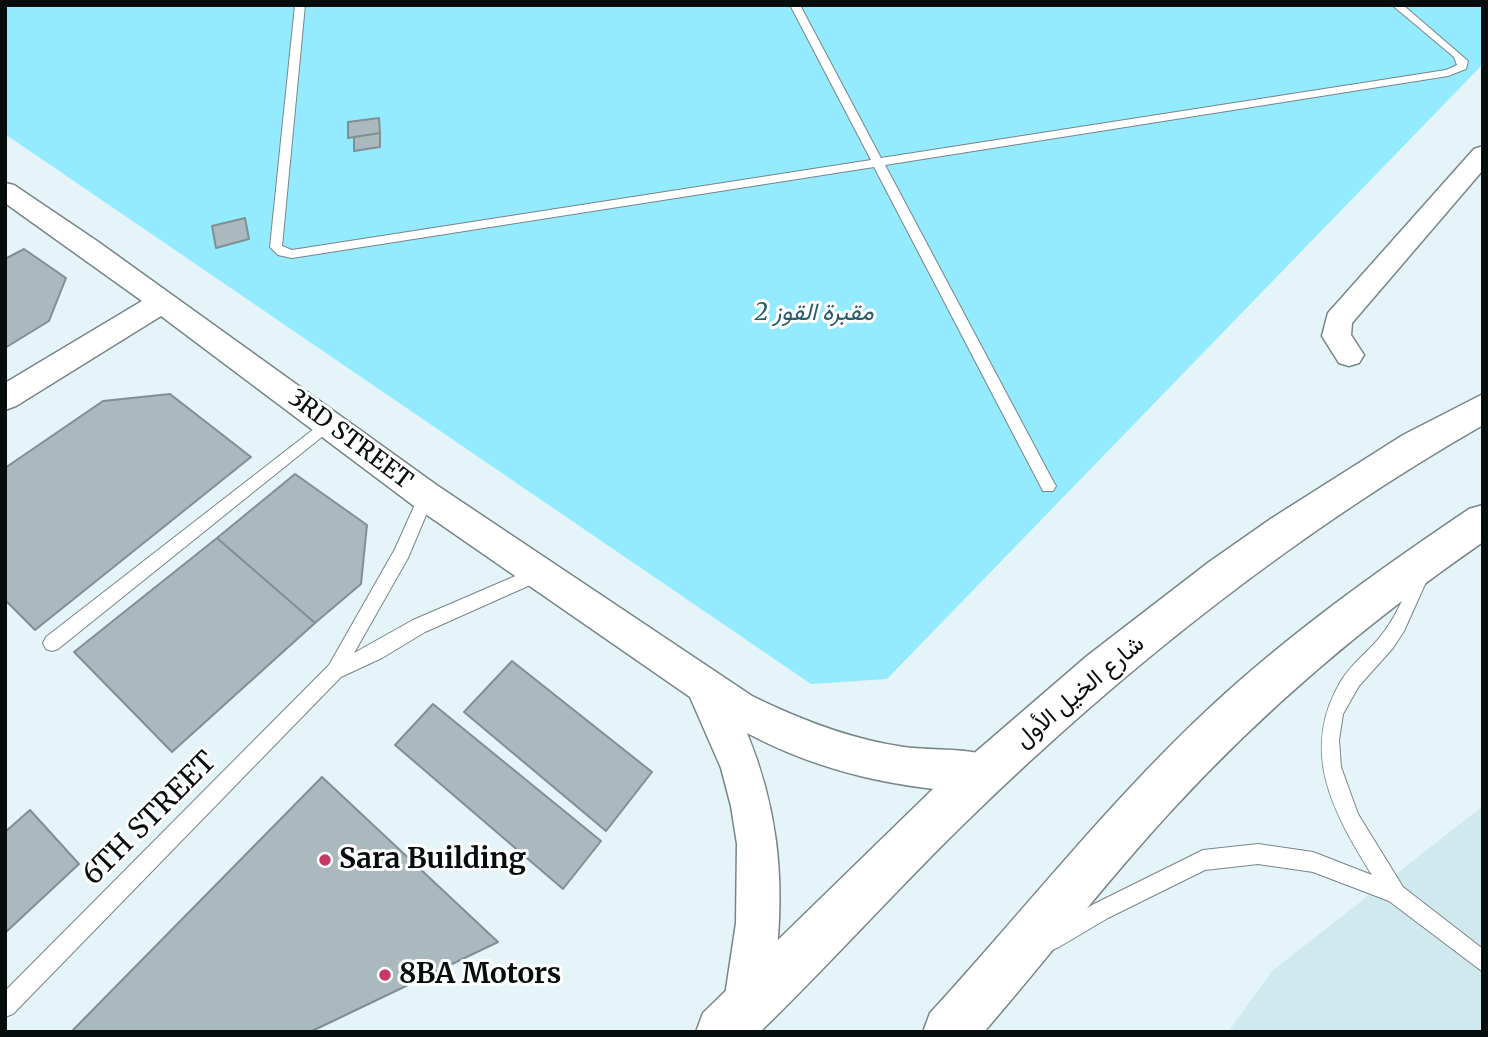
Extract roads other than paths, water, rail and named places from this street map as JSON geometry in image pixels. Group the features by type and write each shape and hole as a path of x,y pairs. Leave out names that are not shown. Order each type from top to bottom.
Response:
{"main road":[{"name":"شارع الخيل الأول","path":"734,1021 985,773 1142,639 1260,545 1347,486 1483,408"},
{"path":"948,1032 1009,965 1100,854 1186,761 1269,682 1349,615 1483,521"}],"street":[{"path":"1349,355 1336,336 1338,320 1483,154"},
{"name":"3RD STREET","path":"5,191 153,295 426,496 739,709 783,733 831,752 881,765 985,773"},
{"path":"5,382 153,295"},
{"path":"5,398 153,295"},
{"path":"700,681 724,723 738,759 755,824 761,881 758,944 734,1021"}],"lane":[{"path":"300,5 276,240 276,247 282,253 292,254 878,164 1434,75 1457,71 1462,67 1458,55 1396,5"},
{"path":"795,5 1048,486"},
{"path":"52,643 328,424"},
{"name":"6TH STREET","path":"5,1006 335,671 402,554 426,496"},
{"path":"1396,894 1352,824 1335,784 1328,745 1333,712 1349,685 1387,642 1405,614 1418,589 1427,558"},
{"name":"6TH STREET","path":"335,671 376,652 419,626 540,573"},
{"path":"1009,965 1101,911 1203,860 1258,854 1313,862 1396,894 1483,962"}],"place":[{"name":"Sara Building","path":"325,860"},
{"name":"8BA Motors","path":"385,975"}],"park label":[{"name":"مقبرة القوز 2","path":"814,313"}]}
